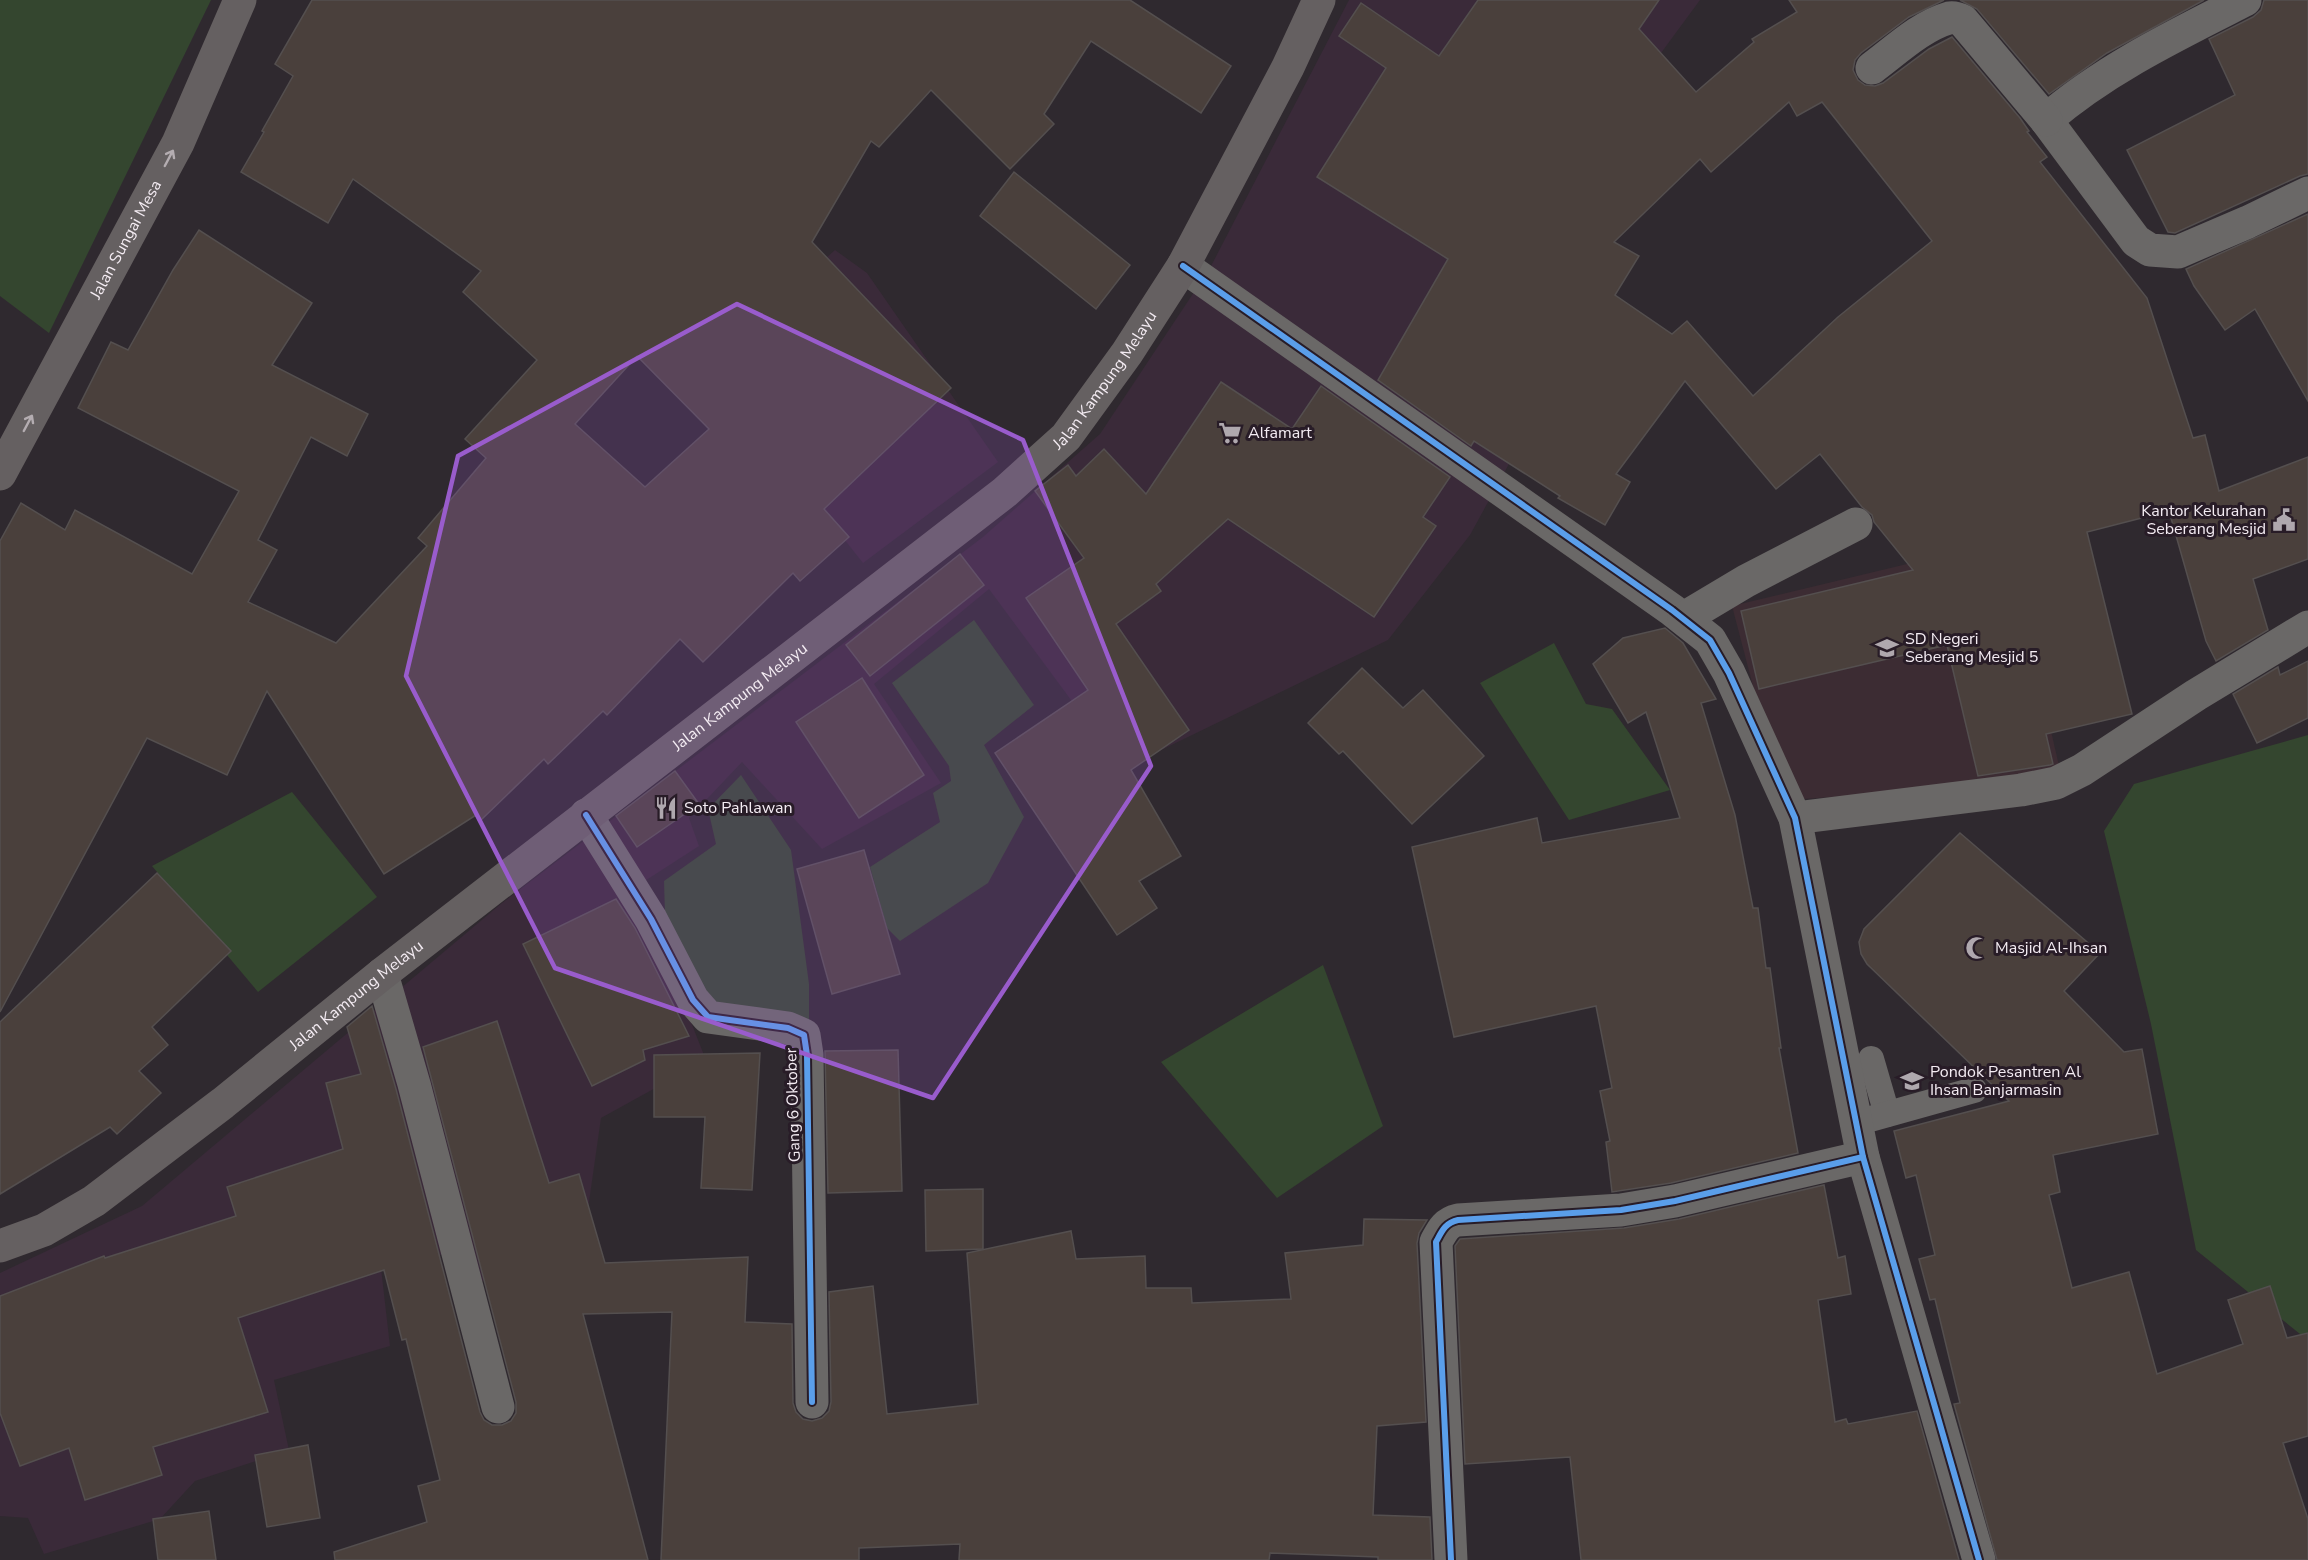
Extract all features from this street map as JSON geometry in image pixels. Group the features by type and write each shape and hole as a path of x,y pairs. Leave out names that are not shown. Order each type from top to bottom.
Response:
{"main road":[{"name":"Jalan Sungai Mesa","path":"0,474 178,143 240,0"},
{"name":"Jalan Kampung Melayu","path":"0,1246 44,1230 94,1201 223,1103 382,974 586,815 1005,492 1066,437 1127,353 1183,266 1288,67 1318,0"}],"street":[{"path":"2046,120 2062,106 2144,52 2245,0"},
{"path":"1872,68 1925,30 1950,18 1964,21 2046,120 2136,242 2150,250 2178,252 2308,193"},
{"path":"1183,266 1684,618 1710,640 1729,673 1795,818 1863,1157 1979,1560"},
{"path":"1684,618 1746,581 1856,524"},
{"path":"1795,818 2021,790 2056,783 2082,770 2196,695 2308,627"},
{"name":"Gang 6 Oktober","path":"586,815 651,919 693,1000 708,1017 788,1028 804,1035 807,1055 812,1402"},
{"path":"382,974 417,1095 498,1407"},
{"path":"1451,1560 1436,1242 1450,1222 1632,1208 1675,1201 1863,1157"}],"lane":[{"path":"1871,1059 1887,1114"},
{"path":"1856,1123 1974,1090"}],"highlighted area":[{"path":"737,304 1023,440 1151,766 933,1098 555,968 406,676 458,456"}],"shaded area":[{"path":"1349,0 1700,0 1572,174 1551,387 1470,535 1388,640 1122,769 989,589 874,684 941,783 822,849 742,762 689,818 699,846 637,886 706,1060 601,1118 582,1251 466,1286 449,1253 381,1268 390,1346 274,1380 289,1450 195,1481 160,1519 44,1554 28,1518 0,1516 0,1273 142,1206 502,903 983,537 1100,434 1210,268"},
{"path":"835,250 867,273 998,462 863,563 706,365"},
{"name":"SD Negeri Seberang Mesjid 5","path":"2007,540 2060,770 1980,787 1803,799 1754,690 1732,606"}],"green space":[{"path":"0,0 211,0 49,333 0,296"},
{"path":"974,620 1034,705 984,745 1024,817 988,883 900,941 887,928 870,867 940,822 933,793 951,781 949,766 892,683"},
{"path":"1554,643 1586,704 1612,709 1670,790 1569,820 1480,683"},
{"path":"2308,735 2308,1336 2305,1338 2196,1250 2151,1024 2104,831 2134,784"},
{"path":"741,775 791,850 809,984 809,1024 720,1008 666,948 664,881 716,844 708,809"},
{"path":"292,792 377,897 258,992 152,866"},
{"path":"1323,965 1383,1126 1277,1198 1161,1062"}],"building":[{"path":"312,0 1130,0 1231,66 1201,113 1091,41 1044,114 1054,124 1010,169 931,90 879,147 871,141 812,242 951,388 824,509 849,537 800,581 793,573 703,662 680,639 607,715 603,711 548,764 544,759 481,820 476,815 384,874 267,691 227,775 147,738 0,1012 0,541 21,503 65,530 75,510 192,574 239,491 78,408 111,342 128,350 173,270 199,230 312,303 272,365 368,414 347,456 311,437 258,540 277,550 248,602 336,643 427,546 418,538 486,458 465,439 537,360 463,292 481,271 353,179 328,223 241,172 293,76 275,64","holes":["637,356 709,429 645,487 575,424"]},
{"path":"1478,0 1659,0 1639,29 1696,92 1754,42 1752,39 1797,12 1789,0 1944,0 1909,17 1861,53 1855,60 1853,70 1858,80 1865,85 1875,86 1883,83 1929,49 1952,37 2020,118 2029,131 2027,132 2047,157 2040,162 2147,298 2193,438 2205,435 2219,491 2308,457 2308,559 2253,579 2268,630 2216,661 2206,641 2169,511 2087,532 2132,714 2046,734 2053,764 1978,776 1947,645 1759,689 1741,611 1913,570 1874,522 1872,515 1862,507 1820,454 1776,489 1685,381 1616,474 1630,482 1605,525 1558,498 1560,496 1474,441 1471,446 1378,380 1448,259 1317,177 1386,68 1339,36 1361,3 1439,56","holes":["1789,102 1797,116 1822,102 1932,241 1838,317 1753,396 1687,321 1672,334 1615,295 1639,256 1614,242 1700,159 1711,172"]},
{"path":"1960,0 2204,0 2107,53 2049,94 1977,9"},
{"path":"2264,0 2308,0 2308,174 2175,233 2168,232 2127,150 2235,95 2209,39 2253,17 2261,10"},
{"path":"1014,172 1130,265 1096,309 980,216"},
{"path":"2308,214 2308,401 2255,309 2225,330 2194,286 2186,269"},
{"path":"1221,382 1292,429 1321,386 1450,477 1423,517 1436,526 1374,617 1228,519 1156,584 1161,591 1116,624 1189,730 1131,770 1181,856 1139,881 1157,908 1117,935 995,753 1088,690 1026,598 1084,558 1035,491 1068,465 1076,476 1104,449 1146,494"},
{"path":"960,554 984,585 870,676 846,645"},
{"path":"1665,628 1683,643 1716,699 1701,703 1735,815 1753,908 1758,908 1766,968 1770,968 1781,1048 1779,1048 1798,1153 1671,1183 1612,1192 1606,1142 1610,1141 1600,1091 1612,1088 1596,1006 1454,1037 1412,847 1537,818 1542,843 1680,818 1646,712 1628,723 1593,664 1623,638"},
{"path":"2308,661 2308,718 2257,743 2233,694 2278,667 2280,675"},
{"path":"1362,668 1403,708 1423,690 1484,756 1412,824 1343,751 1339,754 1308,723"},
{"path":"862,678 924,775 859,818 796,722"},
{"path":"675,771 699,804 637,847 616,816"},
{"path":"1960,833 2100,953 2064,991 2124,1052 2142,1049 2158,1134 2053,1155 2060,1192 2049,1195 2072,1288 2129,1272 2157,1374 2243,1344 2228,1300 2270,1286 2287,1338 2308,1333 2308,1436 2283,1443 2308,1519 2308,1560 1997,1560 1954,1404 1960,1403 1935,1299 1930,1300 1919,1259 1935,1255 1916,1175 1906,1178 1894,1131 2009,1101 1867,964 1861,954 1859,942 1864,929"},
{"path":"864,850 900,974 832,994 797,869"},
{"path":"157,873 231,951 152,1027 168,1045 139,1071 161,1093 117,1134 110,1127 0,1194 0,1022"},
{"path":"616,899 635,928 689,1036 643,1050 645,1060 592,1086 523,944"},
{"path":"372,1006 396,1089 480,1412 484,1420 492,1425 502,1425 511,1421 516,1413 516,1402 423,1047 497,1021 549,1183 579,1174 605,1263 748,1257 745,1322 792,1324 793,1403 796,1412 803,1419 812,1421 822,1418 829,1411 831,1402 829,1292 873,1286 887,1414 978,1404 967,1253 1071,1231 1076,1259 1145,1256 1146,1288 1191,1288 1192,1303 1291,1299 1285,1253 1363,1245 1364,1219 1427,1220 1419,1233 1417,1243 1426,1422 1377,1426 1373,1515 1430,1517 1432,1560 1378,1560 1378,1557 1270,1553 1269,1560 959,1560 960,1544 859,1548 859,1560 661,1560 672,1312 583,1314 648,1560 335,1560 334,1552 427,1522 418,1486 440,1480 406,1339 402,1340 384,1270 238,1318 268,1412 153,1447 162,1475 85,1500 69,1448 20,1466 0,1413 0,1296 104,1256 105,1258 236,1216 227,1187 343,1149 326,1083 361,1074 347,1027"},
{"path":"898,1050 902,1191 828,1193 825,1051"},
{"path":"760,1053 752,1190 701,1188 705,1117 654,1117 654,1055"},
{"path":"1824,1185 1838,1258 1845,1256 1851,1294 1818,1300 1835,1422 1846,1419 1848,1424 1917,1411 1959,1560 1581,1560 1570,1457 1465,1464 1455,1246 1460,1239 1624,1228 1679,1219"},
{"path":"983,1189 983,1249 926,1251 925,1190"},
{"path":"308,1445 320,1518 267,1527 255,1455"},
{"path":"209,1511 216,1560 158,1560 153,1519"}],"cycle path":[{"path":"1183,266 1672,610 1710,640 1729,673 1795,818 1863,1157 1979,1560"},
{"path":"586,815 651,919 693,1000 708,1017 788,1028 804,1035 807,1055 812,1402"},
{"path":"1451,1560 1436,1242 1447,1225 1458,1220 1621,1210 1675,1201 1863,1157"}],"place":[{"name":"Alfamart","path":"1230,433"},
{"name":"Kantor Kelurahan Seberang Mesjid","path":"2284,520"},
{"name":"SD Negeri Seberang Mesjid 5","path":"1887,648"},
{"name":"Soto Pahlawan","path":"666,808"},
{"name":"Masjid Al-Ihsan","path":"1977,948"},
{"name":"Pondok Pesantren Al Ihsan Banjarmasin","path":"1912,1081"}]}
